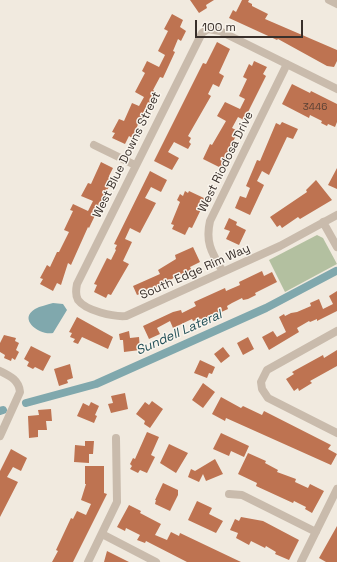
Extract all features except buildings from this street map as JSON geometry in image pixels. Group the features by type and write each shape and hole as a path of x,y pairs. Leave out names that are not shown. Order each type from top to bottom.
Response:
{"street":[{"path":"329,0 337,4"},
{"name":"West Blue Downs Street","path":"77,296 77,284 198,38 202,33 208,30 220,31 287,64"},
{"path":"287,64 337,88"},
{"name":"West Riodosa Drive","path":"223,272 211,252 207,235 210,221 287,64"},
{"path":"94,145 135,165"},
{"name":"South Edge Rim Way","path":"77,296 82,303 106,315 126,316 280,246 337,215"},
{"path":"323,222 337,247"},
{"path":"337,331 267,370 261,382 262,389 268,398 337,433"},
{"path":"0,371 12,377 20,386 19,398 0,436"},
{"path":"88,562 117,502 116,438"},
{"path":"301,562 337,489"},
{"path":"229,494 242,495 316,532"},
{"path":"102,534 156,562"}],"green space":[{"path":"317,235 323,238 337,264 285,292 269,260"}],"water":[{"path":"53,303 63,304 67,310 53,333 37,330 30,322 30,313 37,308"}],"waterway":[{"name":"Sundell Lateral","path":"26,403 96,384 266,308 336,271"}]}
